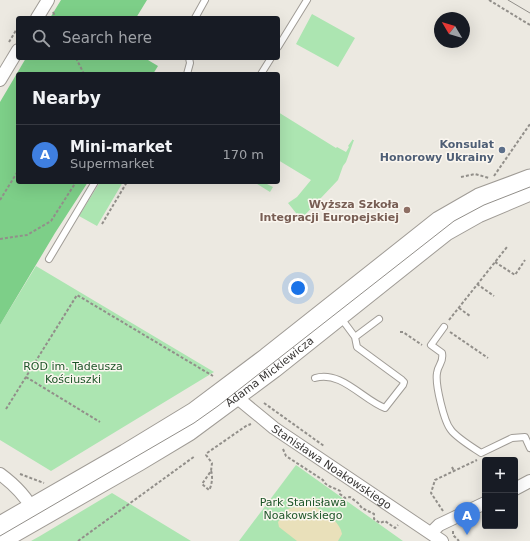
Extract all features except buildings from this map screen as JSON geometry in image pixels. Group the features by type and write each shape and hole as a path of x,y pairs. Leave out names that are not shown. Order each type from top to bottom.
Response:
{"street":[{"path":"38,16 48,0"},
{"path":"0,80 16,53"},
{"name":"Adama Mickiewicza","path":"233,391 439,220 479,197 530,178"},
{"name":"Adama Mickiewicza","path":"1,541 35,513 205,404 233,391 340,317 434,242 458,225 489,208 530,192"},
{"name":"Stanisława Noakowskiego","path":"233,391 254,412 274,428 442,541"},
{"path":"0,474 20,491 35,513"},
{"path":"518,487 530,481"},
{"path":"431,533 439,524 482,504"},
{"name":"Adama Mickiewicza","path":"0,524 35,513"}],"lane":[{"path":"196,16 205,0"},
{"path":"280,44 307,0"},
{"path":"188,72 189,60"},
{"path":"262,72 270,60"},
{"path":"49,259 94,184"},
{"path":"315,378 321,376 337,379 383,408 387,408 404,382 357,348 355,337 340,317"},
{"path":"355,337 379,319"},
{"path":"444,327 431,345 442,353 444,360 437,372 438,390 447,424 452,432 481,453 512,438 525,437 530,448"}],"path":[{"path":"489,0 530,25"},
{"path":"77,60 82,71"},
{"path":"461,177 475,174 492,179 530,124"},
{"path":"0,200 16,174"},
{"path":"0,239 27,235 51,221 75,184"},
{"path":"102,224 126,184"},
{"path":"488,358 444,327 507,246"},
{"path":"495,262 515,275 525,260"},
{"path":"477,284 494,296"},
{"path":"6,409 77,295 213,376"},
{"path":"459,308 470,316"},
{"path":"400,332 404,332 423,346 431,345"},
{"path":"26,377 100,422"},
{"path":"263,402 326,447"},
{"path":"211,471 202,484 209,490 211,488 212,463 206,455 207,453 246,426 252,424 247,421"},
{"path":"278,446 283,449 286,456 323,480 329,487 334,487 340,491 340,494 345,498 350,497 362,508 374,514 374,519 380,523 385,521 395,528 400,523 404,524 409,518"},
{"path":"78,541 195,456"},
{"path":"439,514 444,511 431,493 435,480 481,458"},
{"path":"452,467 454,471"},
{"path":"16,473 49,484"},
{"path":"452,529 453,535 460,541"}],"green space":[{"path":"61,0 147,0 137,16 51,16"},
{"path":"312,14 355,38 338,67 296,44"},
{"path":"25,60 148,60 158,66 154,72 18,72"},
{"path":"16,75 16,184 87,184 55,233 0,325 0,102"},
{"path":"280,113 336,148 337,147 346,152 349,147 348,146 353,139 354,140 338,180 302,218 300,218 288,203 297,197 311,180 280,161"},
{"path":"99,184 122,184 97,226 79,216"},
{"path":"257,184 267,184 273,187 270,192"},
{"name":"ROD im. Tadeusza Kościuszki","path":"36,266 214,372 51,471 0,440 0,325"},
{"name":"Park Stanisława Noakowskiego","path":"296,465 403,541 239,541"},
{"path":"112,493 191,541 31,541 40,536"}],"sand":[{"path":"304,504 321,510 333,519 342,534 338,541 297,541 279,527 278,522 288,509"}],"tram line":[{"path":"508,0 530,13"},
{"path":"0,536 194,423 218,406 454,221 484,205 530,187"}],"place":[{"name":"Konsulat Honorowy Ukrainy","path":"502,150"},
{"name":"Wyższa Szkoła Integracji Europejskiej","path":"407,210"},
{"name":"Mini-market","path":"467,535"}]}
